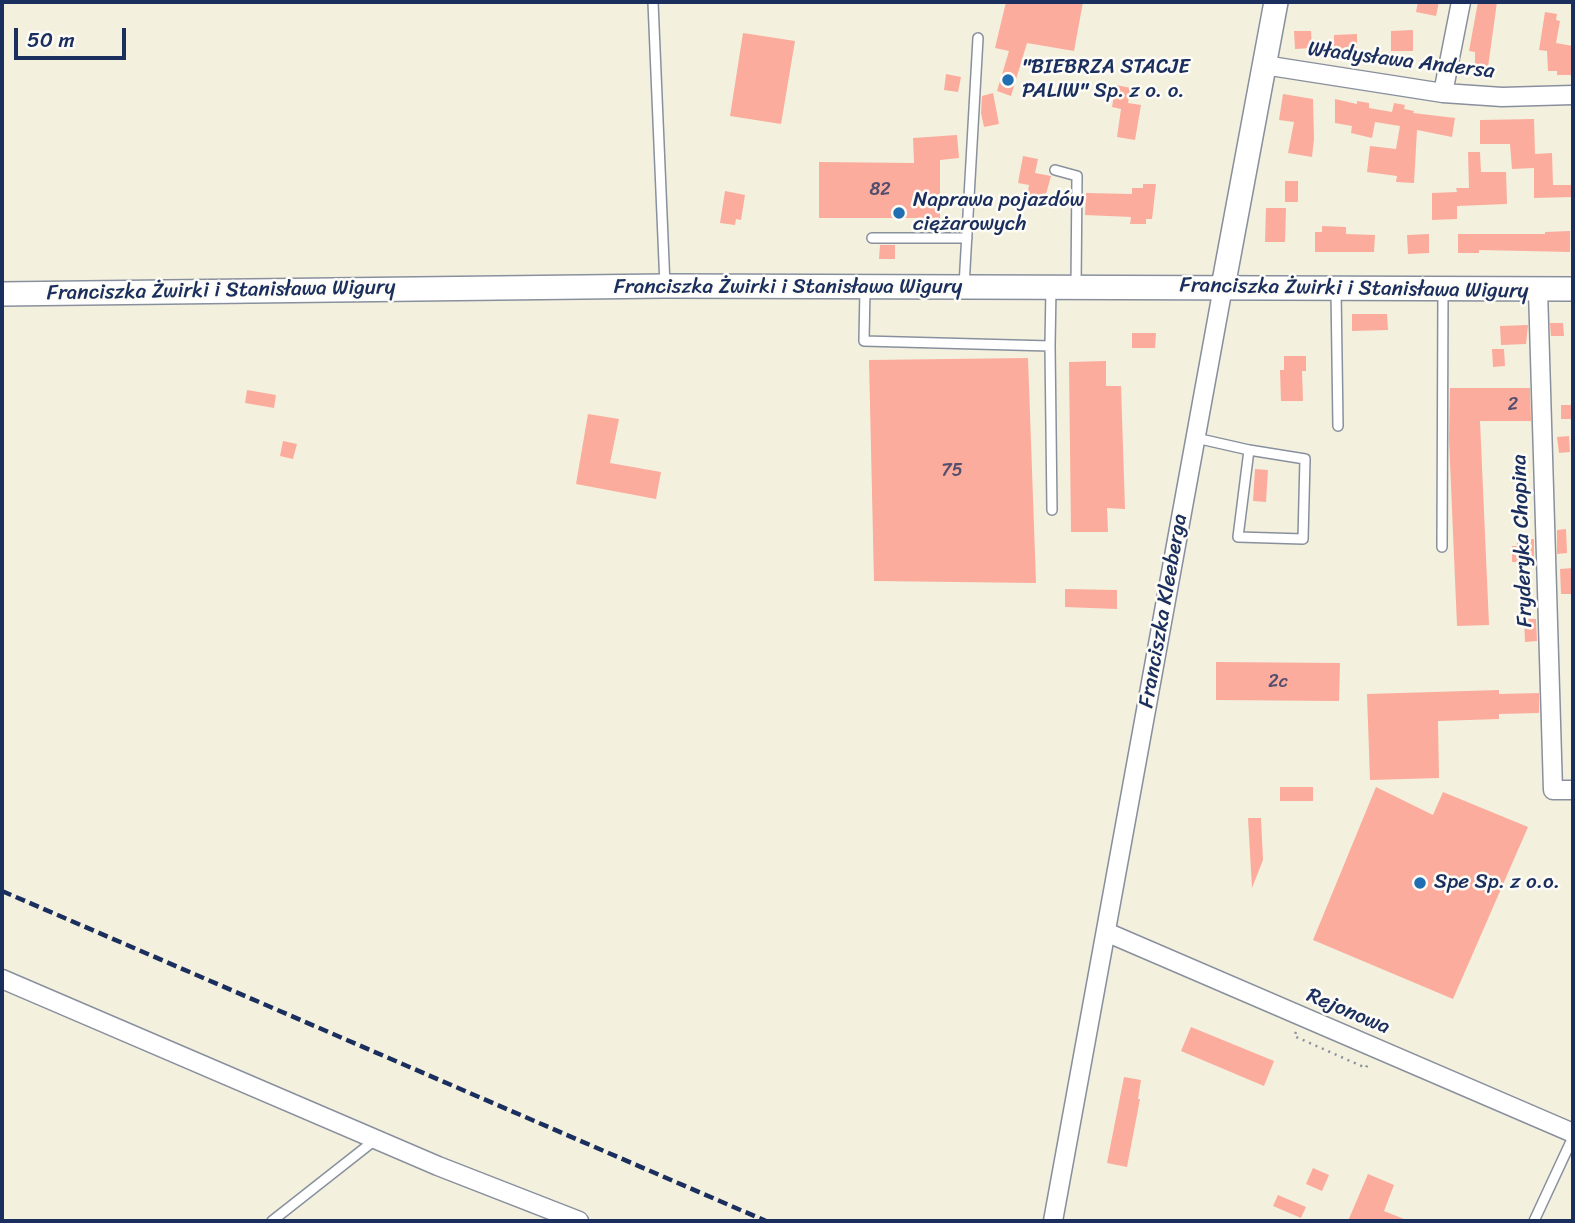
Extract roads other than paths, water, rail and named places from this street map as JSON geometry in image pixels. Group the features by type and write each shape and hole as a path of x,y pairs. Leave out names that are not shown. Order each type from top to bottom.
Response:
{"street":[{"name":"Franciszka Kleeberga","path":"1053,1221 1276,2"},
{"path":"1443,93 1461,2"},
{"name":"Władysława Andersa","path":"1264,65 1443,93 1502,97 1573,95"},
{"name":"Franciszka Żwirki i Stanisława Wigury","path":"2,294 665,286 1573,289"},
{"name":"Fryderyka Chopina","path":"1538,290 1553,790 1573,790"},
{"name":"Rejonowa","path":"1105,932 1573,1135"},
{"path":"2,979 376,1139 579,1221"}],"lane":[{"path":"653,2 665,286"},
{"path":"964,288 978,38"},
{"path":"1055,170 1077,176 1076,287"},
{"path":"872,237 967,238"},
{"path":"865,287 864,341 1050,346"},
{"path":"1051,288 1052,510"},
{"path":"1336,288 1338,426"},
{"path":"1442,547 1443,289"},
{"path":"1196,438 1305,459 1303,539 1238,537 1249,450"},
{"path":"1534,1221 1573,1135"},
{"path":"272,1221 376,1139"}],"railway":[{"path":"2,891 766,1221"}],"place":[{"name":"\"BIEBRZA STACJE PALIW\" Sp. z o. o.","path":"1008,80"},
{"name":"Naprawa pojazdów ciężarowych","path":"899,213"},
{"name":"Spe Sp. z o.o.","path":"1420,883"}]}
